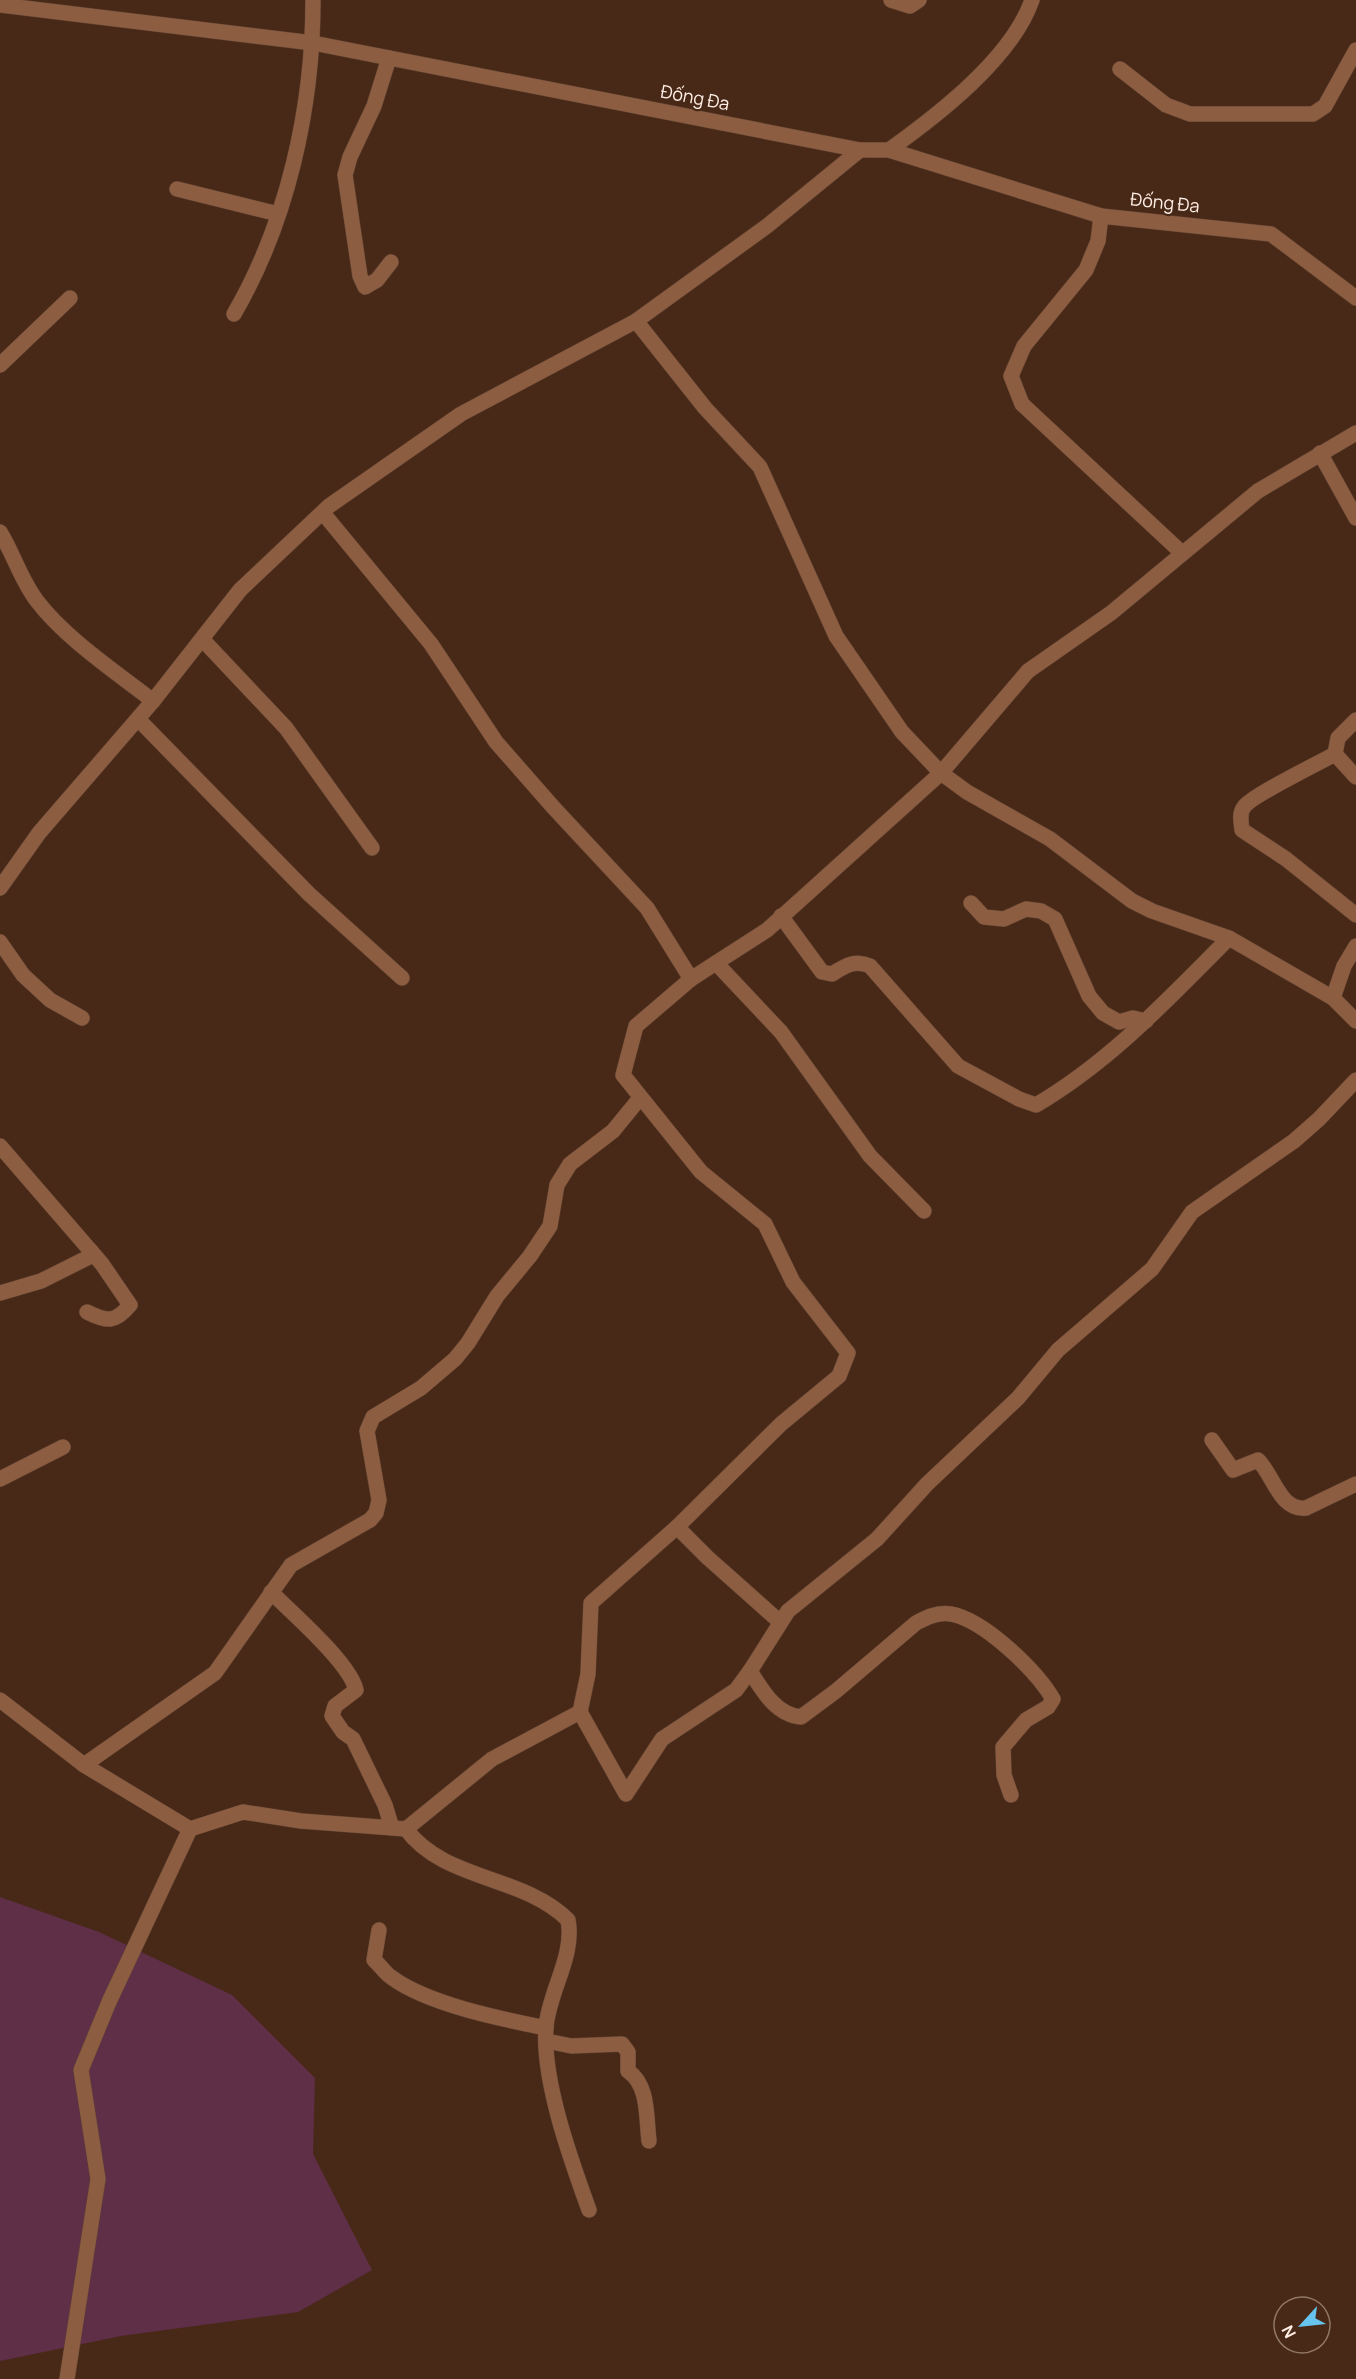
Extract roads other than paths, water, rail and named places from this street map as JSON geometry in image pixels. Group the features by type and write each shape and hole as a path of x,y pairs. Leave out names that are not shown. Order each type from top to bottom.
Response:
{"street":[{"path":"234,314 249,289 278,214 301,133 313,43 313,0"},
{"path":"891,0 910,6 919,0"},
{"path":"889,150 926,124 1000,54 1022,24 1032,0"},
{"name":"Đống Đa","path":"0,5 313,43 860,150 889,150 1101,216 1270,234 1356,298"},
{"path":"1120,69 1166,105 1190,114 1313,114 1325,106 1356,50"},
{"path":"389,58 374,106 350,157 345,174 360,276 365,287 377,280 391,262"},
{"path":"0,888 39,833 153,701 240,590 322,513 461,414 636,321 767,226 860,150"},
{"path":"177,189 278,214"},
{"path":"1101,216 1098,241 1086,270 1024,346 1011,376 1022,404 1182,553"},
{"path":"0,365 70,298"},
{"path":"636,321 705,408 760,467 836,636 902,732 941,773 967,792 1050,839 1132,900 1152,911 1229,938 1333,998 1356,1021"},
{"path":"1356,433 1258,491 1111,613 1028,671 941,773 766,930 692,980 636,1026 623,1075 701,1172 765,1224 793,1282 848,1353 839,1377 781,1424 677,1527 591,1603 588,1674 580,1712 626,1794 662,1739 736,1690 788,1611 877,1539 927,1484 1018,1398 1058,1350 1152,1269 1192,1212 1294,1141 1319,1119 1356,1080"},
{"path":"1320,453 1356,518"},
{"path":"322,513 431,644 496,742 647,908 692,980"},
{"path":"0,532 12,551 24,581 48,614 153,701"},
{"path":"202,639 286,728 372,848"},
{"path":"138,718 309,894 402,978"},
{"path":"1335,754 1338,738 1356,720"},
{"path":"1335,754 1356,777"},
{"path":"1335,754 1255,796 1243,807 1240,819 1242,830 1286,859 1356,915"},
{"path":"971,903 984,917 1004,919 1026,909 1041,911 1055,919 1089,996 1103,1013 1119,1022 1133,1018 1146,1021"},
{"path":"781,916 822,972 832,974 847,965 861,962 870,966 958,1066 1019,1099 1036,1105 1094,1067 1146,1021 1229,938"},
{"path":"0,942 23,975 50,1000 82,1018"},
{"path":"1333,998 1344,966 1356,946"},
{"path":"716,963 782,1032 870,1156 924,1211"},
{"path":"84,1765 215,1673 291,1565 361,1526 376,1513 379,1500 367,1431 373,1417 421,1388 455,1359 468,1343 496,1296 530,1256 550,1226 557,1185 570,1164 613,1131 640,1098"},
{"path":"0,1146 91,1251 117,1283 130,1305 120,1316 104,1320 87,1312"},
{"path":"0,1293 41,1281 87,1258 91,1251"},
{"path":"1212,1440 1233,1470 1258,1460 1286,1504 1298,1509 1306,1508 1356,1484"},
{"path":"0,1479 63,1447"},
{"path":"677,1527 780,1622"},
{"path":"271,1592 324,1645 354,1680 356,1690 335,1706 332,1716 343,1732 353,1739 399,1829 417,1844 459,1868 535,1896 568,1920 570,1941 547,2034 549,2065 561,2124 589,2210"},
{"path":"750,1671 765,1695 780,1710 791,1716 801,1717 836,1691 916,1623 931,1615 951,1614 968,1622 1001,1641 1053,1698 1048,1707 1026,1720 1003,1747 1004,1775 1011,1795"},
{"path":"0,1700 84,1765 190,1829"},
{"path":"67,2379 98,2179 81,2070 109,2002 190,1829 243,1812 301,1821 399,1829 492,1759 580,1712"},
{"path":"379,1930 375,1960 390,1977 429,1996 547,2034 571,2046 622,2044 628,2052 628,2071 638,2078 644,2096 649,2141"}]}
